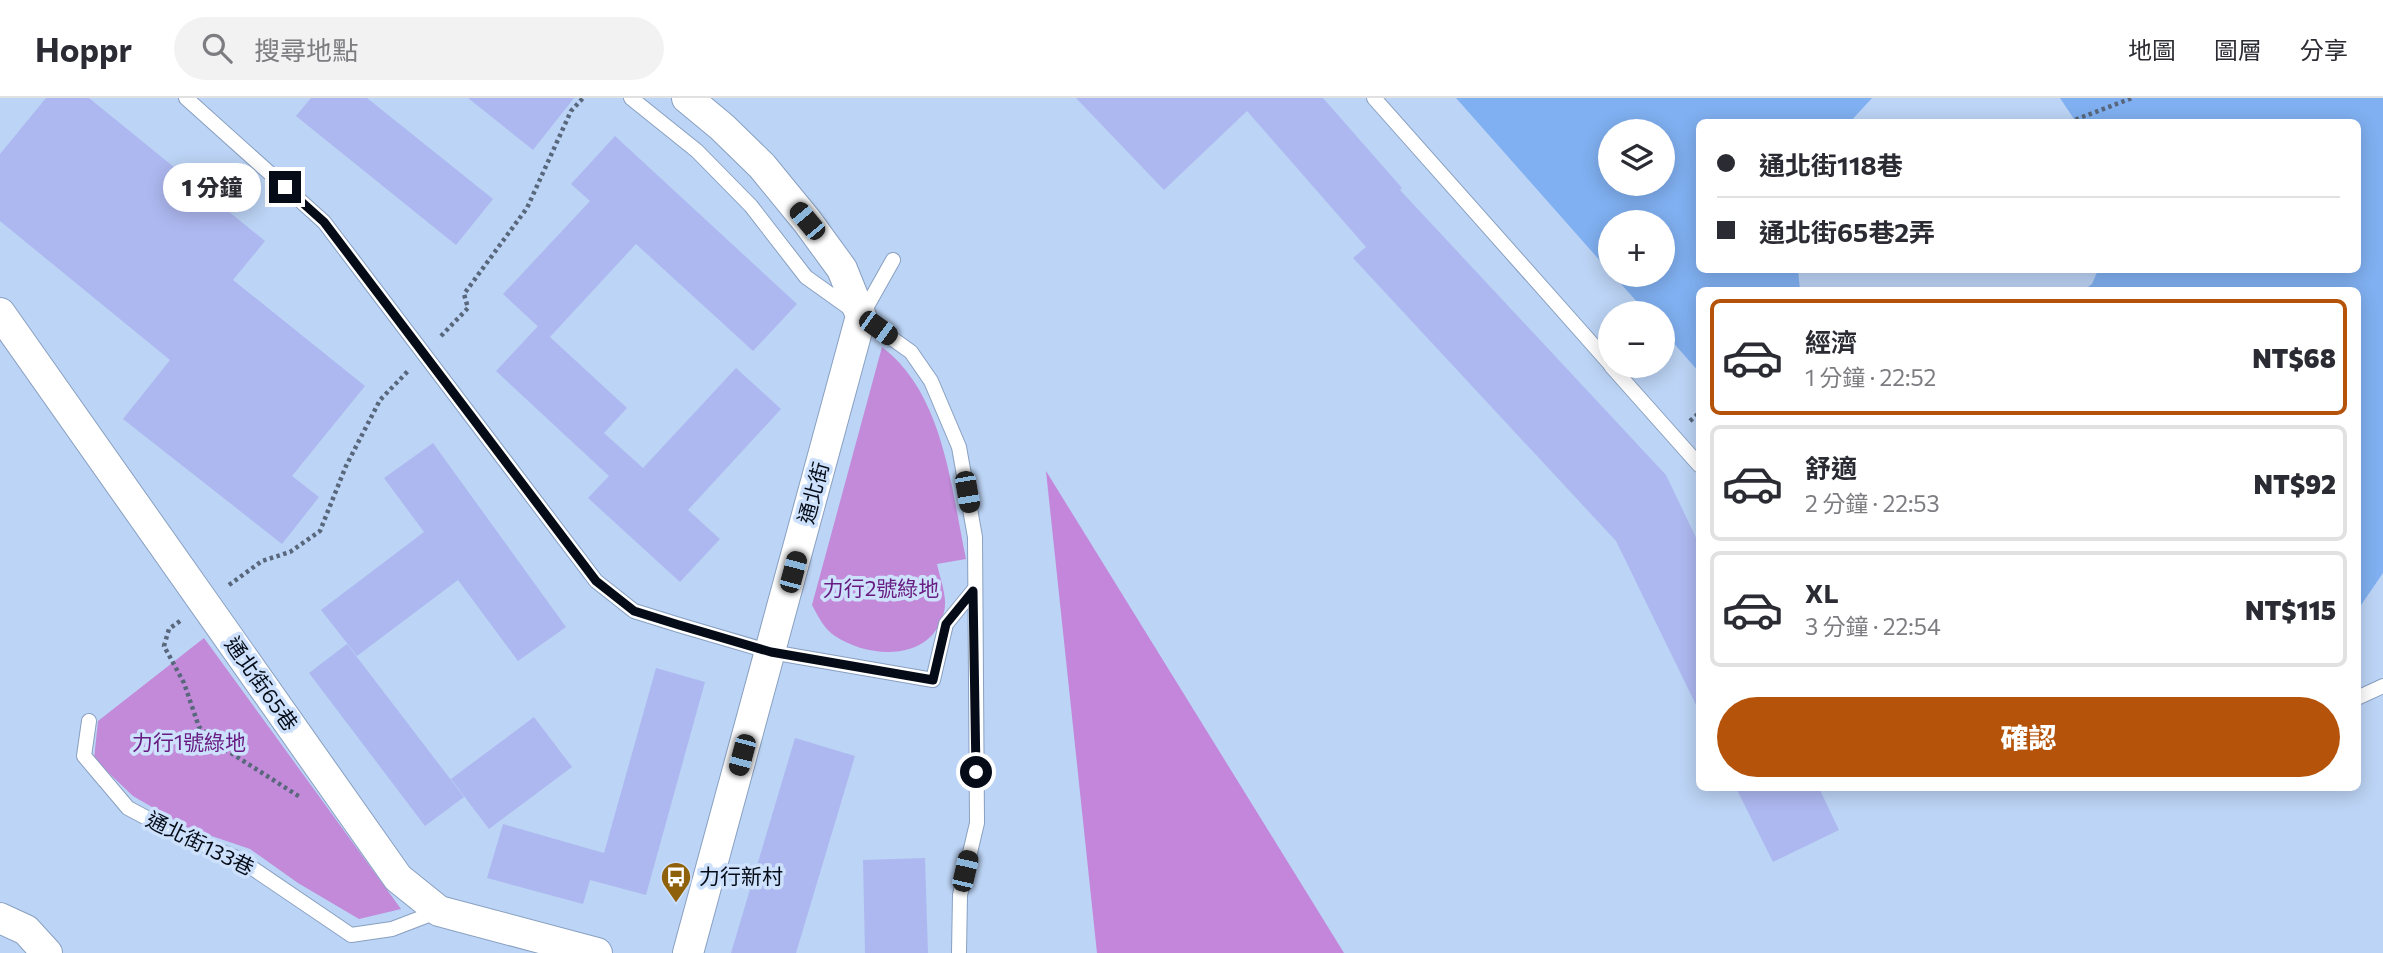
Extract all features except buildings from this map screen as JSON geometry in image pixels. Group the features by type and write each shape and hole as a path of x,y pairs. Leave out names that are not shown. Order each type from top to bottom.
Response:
{"street":[{"path":"687,98 762,166 807,221 842,269 861,316"},
{"name":"通北街65巷","path":"0,313 398,878 439,911 597,953"},
{"name":"通北街","path":"688,953 861,316"},
{"path":"0,918 26,930 47,953"}],"lane":[{"path":"186,98 324,222 596,581 634,611 771,652 933,680 946,624 973,591"},
{"path":"631,98 697,151 751,206 806,277 911,352 931,381 959,447 975,537 973,591 977,823 960,895 959,953"},
{"path":"1374,98 1598,350"},
{"path":"861,316 893,260"},
{"path":"1622,378 1696,462"},
{"path":"2361,696 2383,686"},
{"name":"通北街133巷","path":"89,721 84,756 128,808 173,832 239,859 351,935 392,929 439,911"}],"path":[{"path":"312,803 288,792 223,748 199,727 184,683 164,646 169,629 262,561 290,552 320,531 346,466 380,400 468,308 464,294 527,208 571,111 583,98"},
{"path":"2076,119 2132,98"}],"green space":[{"name":"力行2號綠地","path":"882,347 903,367 932,416 949,473 966,559 937,564 945,600 944,612 937,628 927,640 913,648 881,652 849,644 835,636 812,605"},
{"name":"力行1號綠地","path":"204,638 401,909 359,919 298,883 250,849 188,828 133,796 94,759 98,721"}],"shaded area":[{"path":"1046,471 1344,953 1097,953"}],"water":[{"path":"1456,98 1872,98 1853,119 1696,119 1696,273 1798,273 1800,287 1696,287 1696,369 1675,345 1675,301 1636,301 1624,287 1675,287 1675,210 1598,210 1598,258"},
{"path":"2060,98 2383,98 2383,573 2361,605 2361,287 2088,287 2097,273 2361,273 2361,119 2074,119"}],"place":[{"name":"力行新村","path":"676,904"}],"route":[{"path":"285,187 324,222 596,581 634,611 771,652 933,680 946,624 973,591 976,772"}]}
